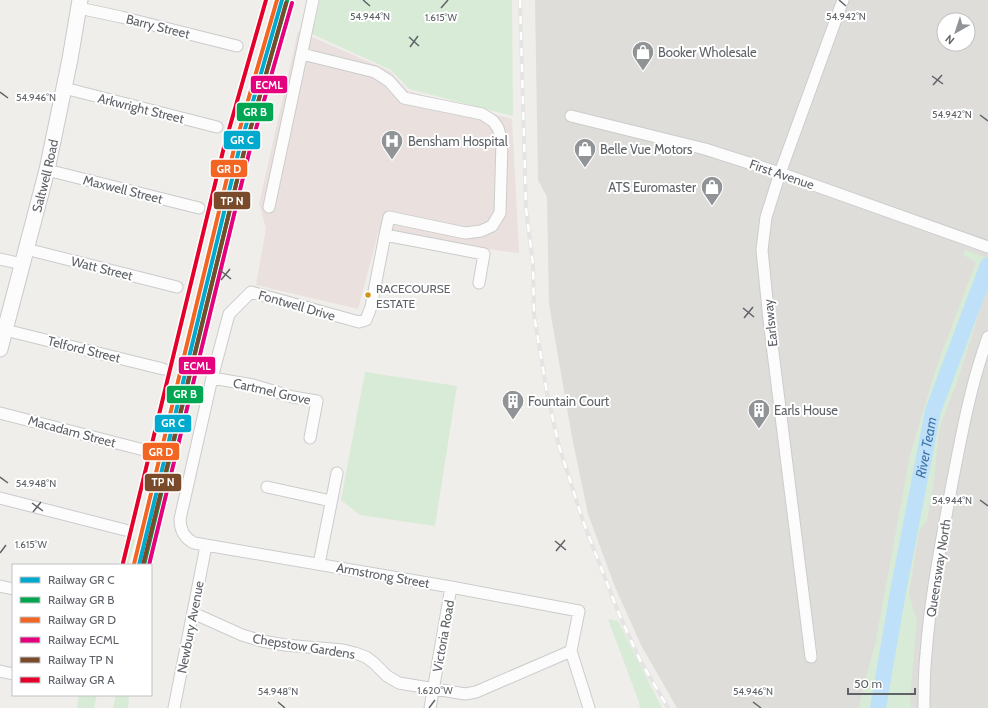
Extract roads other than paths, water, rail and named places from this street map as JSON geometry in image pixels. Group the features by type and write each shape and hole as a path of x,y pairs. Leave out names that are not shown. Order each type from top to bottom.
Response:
{"street":[{"path":"269,207 313,0"},
{"name":"Earlsway","path":"812,657 770,328 762,250 766,217 780,172 843,0"},
{"name":"Barry Street","path":"79,4 121,17 237,46"},
{"name":"Saltwell Road","path":"2,338 47,170 79,4"},
{"path":"302,54 375,72 388,81 404,98 482,114 493,121 498,128 502,141 500,213 492,226 481,231 465,233 389,217 385,235 484,254 479,283"},
{"name":"Arkwright Street","path":"64,88 217,127"},
{"name":"First Avenue","path":"572,116 699,147 780,172 984,245"},
{"name":"Maxwell Street","path":"47,170 199,208"},
{"name":"Fontwell Drive","path":"187,539 182,531 180,519 212,378 229,314 251,292 359,322 366,320 371,307 385,235"},
{"name":"Watt Street","path":"0,259 24,256 177,287"},
{"name":"Queensway North","path":"924,708 926,654 945,523 961,434 982,352 988,337"},
{"name":"Telford Street","path":"2,338 163,369"},
{"name":"Cartmel Grove","path":"212,378 253,385 317,401 310,438"},
{"name":"Macadam Street","path":"0,413 144,450"},
{"path":"319,564 338,473"},
{"path":"267,487 331,501"},
{"path":"0,498 125,530"},
{"name":"Armstrong Street","path":"187,539 194,543 206,546 451,587 579,611 571,651"},
{"name":"Newbury Avenue","path":"174,708 206,546"},
{"path":"0,586 12,589"},
{"name":"Victoria Road","path":"430,708 451,587"},
{"name":"Chepstow Gardens","path":"193,613 242,635 262,641 285,645 343,650 355,653 366,657 392,680 399,683 465,694 476,692 571,651"},
{"path":"571,651 589,708"},
{"path":"0,671 12,674"}],"waterway":[{"name":"River Team","path":"878,708 898,592 933,411 988,265"}],"railway":[{"path":"520,0 526,208 533,265 534,315 547,393 559,446 583,521 619,614 640,660 668,708"}],"rail line":[{"name":"ECML","path":"149,564 249,153 292,3"}],"place":[{"name":"Booker Wholesale","path":"643,72"},
{"name":"Bensham Hospital","path":"392,160"},
{"name":"Belle Vue Motors","path":"585,168"},
{"name":"ATS Euromaster","path":"712,206"},
{"name":"RACECOURSE ESTATE","path":"368,295"},
{"name":"Fountain Court","path":"513,420"},
{"name":"Earls House","path":"759,430"}]}
